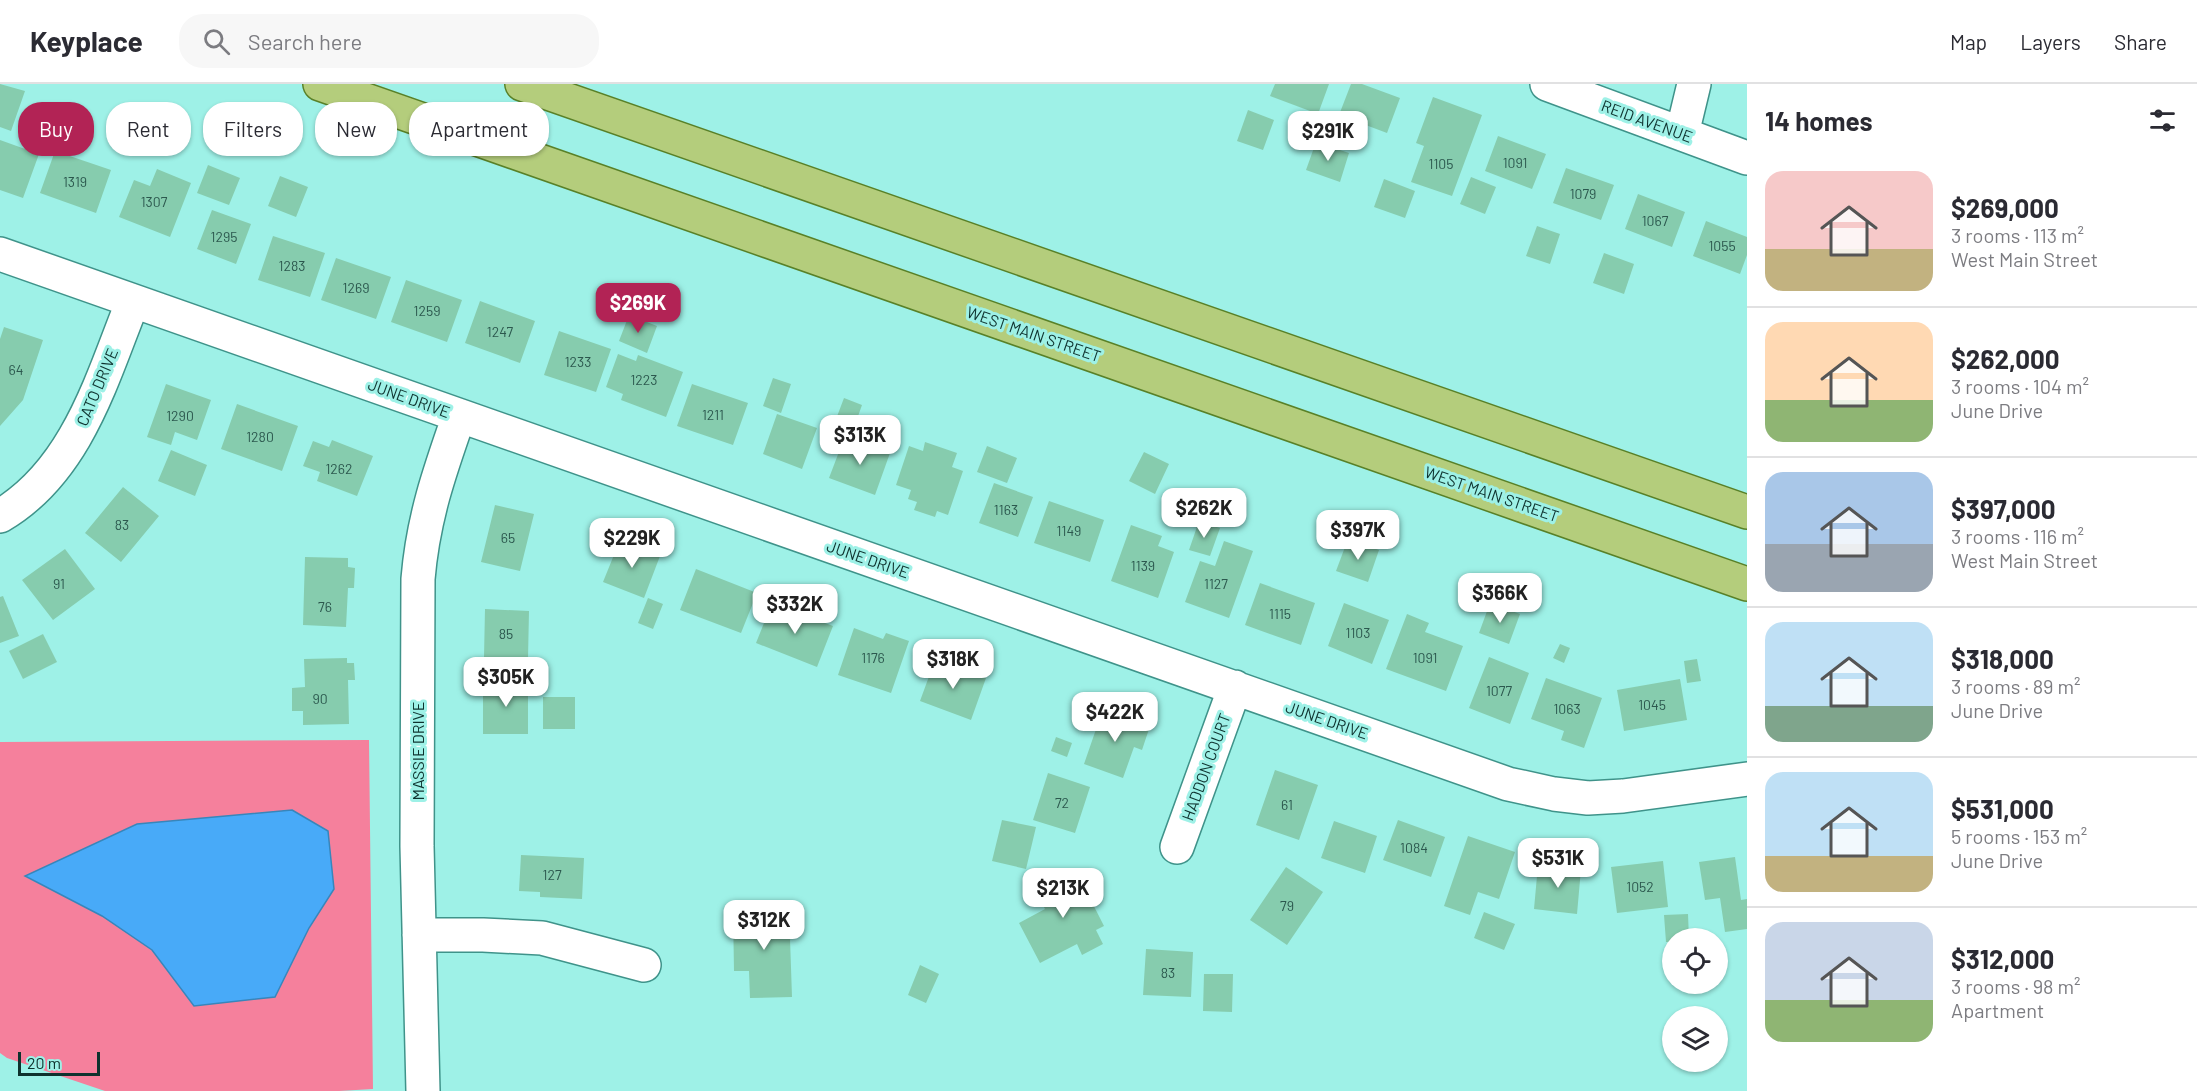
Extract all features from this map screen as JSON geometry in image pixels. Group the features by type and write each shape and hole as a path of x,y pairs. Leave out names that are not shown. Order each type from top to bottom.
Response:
{"main road":[{"name":"WEST MAIN STREET","path":"320,84 1747,584"},
{"path":"522,84 1747,512"}],"street":[{"name":"REID AVENUE","path":"1546,84 1747,158"},
{"path":"1682,134 1694,84"},
{"name":"JUNE DRIVE","path":"0,254 1508,784 1554,794 1588,798 1623,796 1747,779"},
{"name":"CATO DRIVE","path":"0,516 41,484 70,447 88,415 133,301"},
{"name":"MASSIE DRIVE","path":"423,1091 419,935 418,579 428,507 459,416"},
{"name":"HADDON COURT","path":"1178,848 1235,687"},
{"path":"419,935 542,938 644,965"}],"shaded area":[{"path":"369,740 373,1089 105,1091 7,1058 0,1053 0,742","holes":["137,824 334,889 309,928 194,1006 152,950 103,916 26,877"]}],"water":[{"path":"292,810 328,831 334,889 309,928 275,997 194,1006 152,950 102,916 25,876 137,824"}],"building":[{"path":"0,84 25,91 21,102 18,102 18,111 11,131 0,127"},
{"path":"1275,84 1329,84 1318,114 1270,96"},
{"path":"1351,84 1362,84 1400,98 1387,133 1339,115"},
{"path":"1433,97 1482,115 1452,196 1411,182 1424,146 1416,143"},
{"path":"1248,110 1274,120 1263,150 1237,141"},
{"path":"1498,136 1546,154 1532,189 1485,171"},
{"path":"0,140 18,146 18,156 38,156 23,198 0,190"},
{"path":"1316,142 1349,153 1340,182 1306,170"},
{"path":"53,156 70,156 111,170 96,213 40,193"},
{"path":"208,165 240,178 229,205 197,193"},
{"path":"1566,168 1614,185 1601,220 1553,203"},
{"path":"157,169 191,183 170,237 119,217 134,180 150,186"},
{"path":"280,176 308,187 296,217 268,206"},
{"path":"1471,177 1496,187 1485,214 1460,204"},
{"path":"1384,179 1415,191 1405,218 1374,207"},
{"path":"1638,194 1685,212 1672,247 1625,229"},
{"path":"212,210 251,224 236,264 197,249"},
{"path":"1706,221 1747,237 1747,255 1740,274 1693,256"},
{"path":"1537,226 1560,234 1550,264 1526,256"},
{"path":"273,236 325,253 310,297 258,280"},
{"path":"1604,253 1634,264 1624,294 1593,283"},
{"path":"336,258 391,277 376,319 321,300"},
{"path":"406,280 462,300 447,342 391,322"},
{"path":"480,301 535,321 520,363 465,343"},
{"path":"629,315 657,326 647,353 619,341"},
{"path":"4,327 43,340 23,400 0,426 0,339"},
{"path":"559,331 611,349 596,392 544,375"},
{"path":"618,354 636,361 638,355 683,372 666,417 621,400 623,394 606,387"},
{"path":"773,378 791,384 781,413 763,406"},
{"path":"166,384 211,400 197,440 175,432 171,445 147,437"},
{"path":"692,384 748,403 733,445 677,426"},
{"path":"844,398 862,405 852,433 833,427"},
{"path":"237,404 298,426 282,471 221,449"},
{"path":"777,414 817,428 802,469 763,454"},
{"path":"845,436 890,453 875,495 829,478"},
{"path":"332,440 373,456 357,496 317,481 320,472 303,466 313,441 329,447"},
{"path":"925,442 957,453 952,467 963,471 948,515 937,511 935,517 914,510 917,502 908,499 911,490 896,485 909,446 923,451"},
{"path":"987,446 1017,458 1007,483 977,472"},
{"path":"171,450 207,465 195,496 158,481"},
{"path":"1144,452 1169,464 1155,494 1129,481"},
{"path":"994,483 1033,497 1018,537 979,523"},
{"path":"123,487 159,516 121,562 85,533"},
{"path":"1049,501 1104,520 1090,562 1034,543"},
{"path":"495,505 534,514 520,571 481,562"},
{"path":"1199,521 1220,528 1210,556 1189,550"},
{"path":"1131,525 1162,536 1158,546 1174,552 1158,598 1111,581"},
{"path":"1348,539 1379,550 1368,582 1336,571"},
{"path":"620,540 660,556 644,598 603,582"},
{"path":"1224,541 1253,551 1229,618 1185,602 1200,561 1215,566"},
{"path":"65,549 95,589 53,620 22,580"},
{"path":"305,557 348,558 348,567 355,568 354,588 348,588 346,627 303,625"},
{"path":"696,569 757,593 741,633 680,610"},
{"path":"1260,583 1315,603 1301,645 1245,625"},
{"path":"3,596 19,636 0,643 0,597"},
{"path":"648,598 663,604 653,629 638,623"},
{"path":"772,603 833,626 817,667 756,643"},
{"path":"1344,603 1389,620 1372,664 1328,646"},
{"path":"1490,603 1520,614 1509,644 1479,633"},
{"path":"485,609 529,611 528,658 484,657"},
{"path":"1407,614 1429,623 1425,632 1463,646 1446,691 1386,669"},
{"path":"854,628 883,639 886,633 909,641 891,693 838,675"},
{"path":"43,634 57,662 23,679 9,651"},
{"path":"1560,644 1570,648 1564,663 1553,658"},
{"path":"1489,657 1529,673 1510,724 1469,708"},
{"path":"347,658 347,663 354,663 355,680 348,680 349,724 303,725 303,711 292,711 292,688 305,687 304,659"},
{"path":"1697,659 1701,681 1687,683 1684,661"},
{"path":"935,660 986,678 971,720 920,701"},
{"path":"1546,678 1602,698 1584,748 1561,740 1564,731 1531,719"},
{"path":"1680,679 1687,720 1624,731 1617,690"},
{"path":"483,683 528,683 528,734 483,734"},
{"path":"543,697 575,697 575,729 543,729"},
{"path":"1103,709 1150,726 1142,750 1134,747 1123,778 1084,764"},
{"path":"1056,737 1072,743 1067,757 1051,751"},
{"path":"1275,770 1318,785 1299,840 1256,825"},
{"path":"1048,773 1090,787 1075,833 1033,820"},
{"path":"1002,820 1036,827 1026,869 992,861"},
{"path":"1398,820 1445,837 1431,877 1383,860"},
{"path":"1334,821 1377,836 1365,873 1321,858"},
{"path":"1468,836 1515,852 1499,899 1478,892 1470,915 1444,906"},
{"path":"521,855 584,858 582,899 540,897 540,892 519,891"},
{"path":"1735,857 1741,900 1747,899 1747,929 1728,932 1728,928 1724,928 1720,898 1705,900 1699,862"},
{"path":"1663,861 1668,907 1617,913 1611,867"},
{"path":"1538,865 1581,869 1577,914 1534,909"},
{"path":"1286,867 1323,892 1287,945 1250,920"},
{"path":"1075,869 1104,926 1096,930 1103,944 1082,955 1077,944 1040,963 1019,923 1045,909 1035,890"},
{"path":"789,909 792,997 750,998 749,971 734,971 733,910"},
{"path":"1484,912 1515,924 1504,950 1474,938"},
{"path":"1688,914 1689,928 1665,928 1664,915"},
{"path":"1146,949 1193,952 1191,997 1143,995"},
{"path":"920,965 939,974 926,1003 908,995"},
{"path":"1204,974 1233,974 1232,1012 1203,1011"}]}
